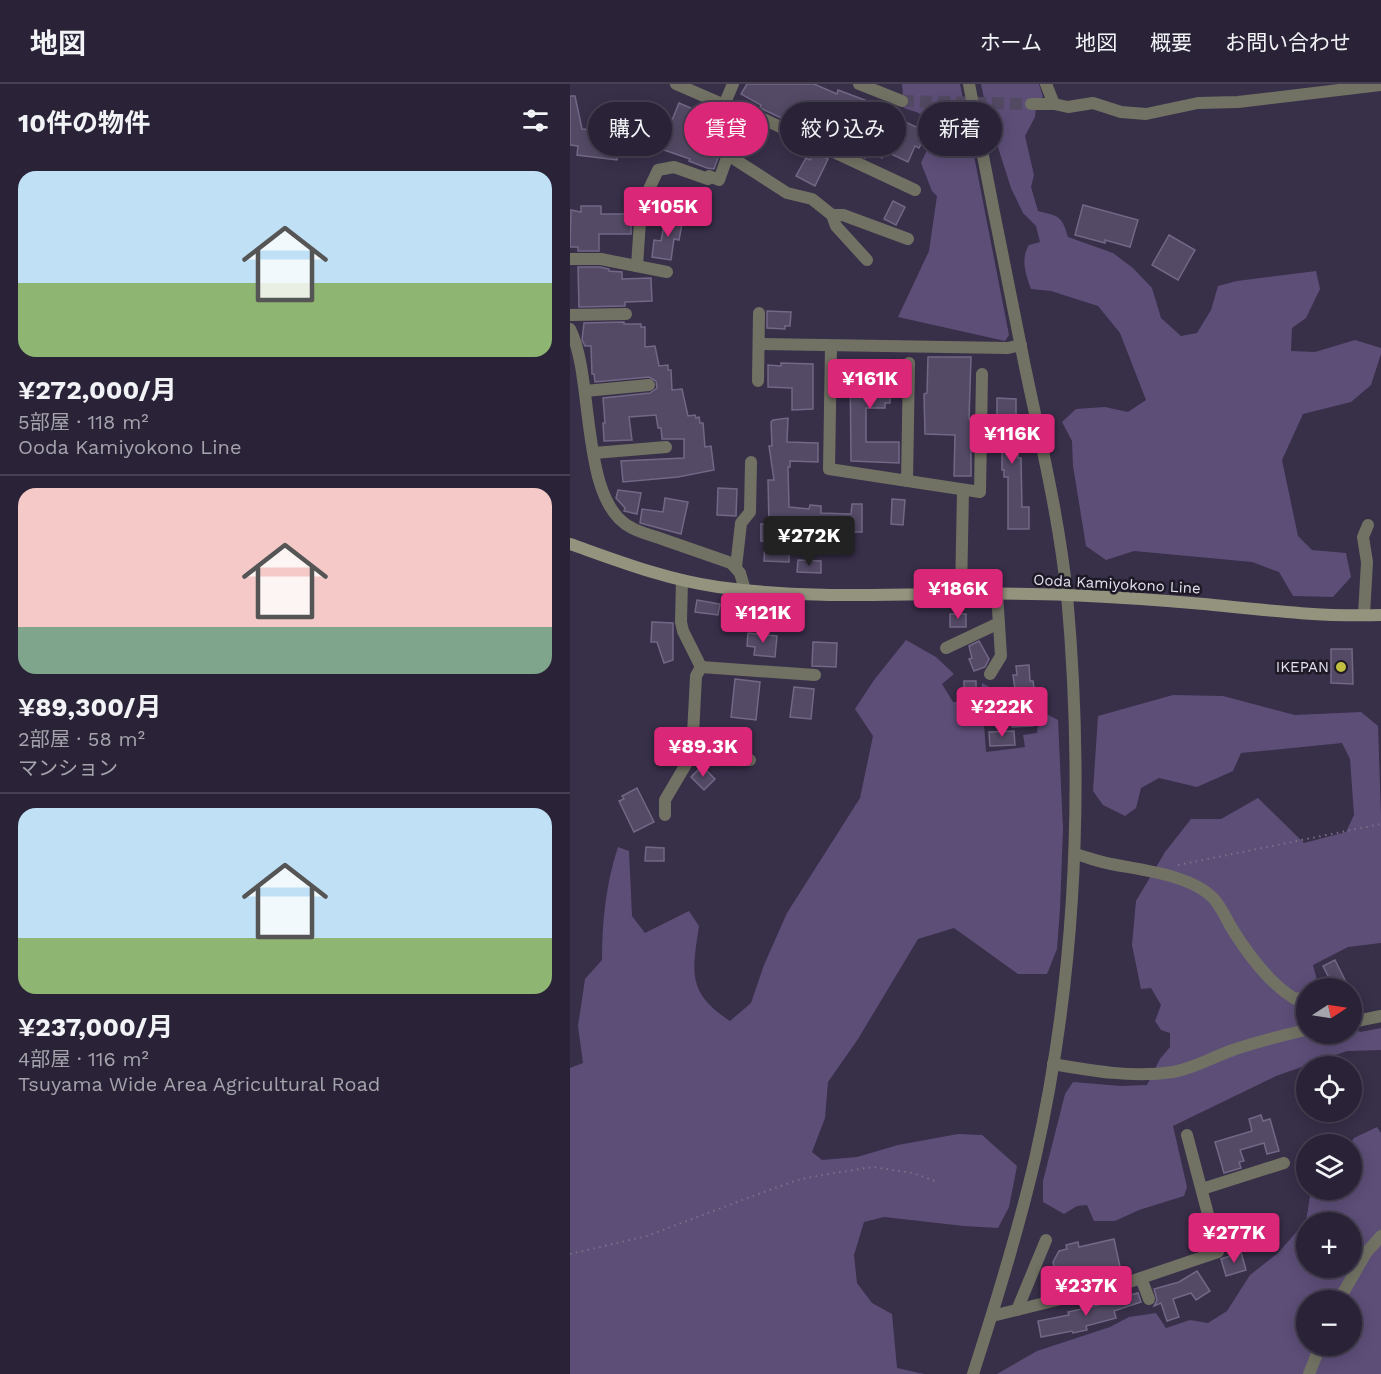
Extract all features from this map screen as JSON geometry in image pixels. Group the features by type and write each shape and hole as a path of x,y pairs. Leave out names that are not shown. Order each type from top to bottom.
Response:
{"main road":[{"name":"Ooda Kamiyokono Line","path":"570,544 635,567 682,580 745,590 800,593 1066,594 1265,611 1381,615"}],"street":[{"path":"676,84 717,102"},
{"path":"725,102 733,84"},
{"path":"859,84 879,93 895,94"},
{"path":"969,84 1050,484 1066,594 1074,719 1075,854 1067,968 1053,1064 1032,1168 992,1316 973,1374"},
{"path":"1046,84 1054,104"},
{"path":"1031,104 1054,104 1068,107 1093,103 1121,112 1146,114 1198,103 1238,102 1381,85"},
{"path":"768,121 915,190"},
{"path":"638,266 640,206 658,170 674,167 718,180 728,156"},
{"path":"730,156 787,193 812,199 832,215 836,226 867,260"},
{"path":"832,215 843,215 908,239"},
{"path":"570,259 601,259 667,272"},
{"path":"758,381 759,313"},
{"path":"570,315 626,314"},
{"path":"570,329 575,338 596,470 605,500 631,528 731,563 744,581 745,590"},
{"path":"759,344 1008,348 1021,345"},
{"path":"831,346 829,470 980,492 982,374"},
{"path":"907,481 909,363"},
{"path":"585,391 649,385"},
{"path":"594,453 666,447"},
{"path":"736,567 741,523 750,512 751,462"},
{"path":"961,594 963,490"},
{"path":"1364,615 1366,562 1363,537 1368,525"},
{"path":"665,815 665,800 692,754 696,675 700,667 681,622 682,580"},
{"path":"990,674 1000,656 997,593"},
{"path":"946,648 999,623"},
{"path":"700,667 815,675"},
{"path":"692,754 750,760"},
{"path":"1075,854 1109,864 1157,873 1194,886 1214,899 1263,970 1296,999"},
{"path":"1362,1020 1381,1016"},
{"path":"1053,1064 1136,1075 1174,1071 1198,1065 1258,1041 1296,1032"},
{"path":"992,1316 1141,1278 1218,1252 1187,1135"},
{"path":"1202,1189 1284,1163"},
{"path":"1345,1290 1366,1253 1381,1236"},
{"path":"1017,1310 1046,1240"},
{"path":"1141,1278 1149,1299"},
{"path":"1309,1374 1316,1356"}],"path":[{"path":"1157,873 1164,868 1381,824"},
{"path":"570,1254 647,1236 761,1192 822,1175 873,1167 913,1173 935,1181"}],"shaded area":[{"path":"902,84 960,84 964,102 918,102 918,113 906,109 906,102 904,102"},
{"path":"981,84 1039,84 1043,97 1037,100 1035,117 1025,136 1034,175 1031,187 1038,211 1059,218 1068,237 1113,253 1133,268 1152,288 1161,318 1181,336 1197,333 1211,310 1218,286 1237,281 1316,271 1320,289 1306,318 1292,328 1291,351 1315,352 1355,340 1381,348 1371,385 1351,402 1303,414 1282,460 1298,536 1312,550 1346,553 1351,577 1333,597 1293,596 1279,572 1252,562 1134,551 1106,560 1086,546 1073,466 1072,441 1062,422 1076,409 1105,407 1128,412 1146,400 1120,333 1098,306 1051,291 1031,289 1024,261 1026,250 1029,245 1040,242 1036,226 1023,213 1011,188 1001,156 1002,102 985,102"},
{"path":"924,156 974,156 1009,335 1005,341 898,317 929,251 937,196 932,191 921,163"},
{"path":"906,640 936,657 954,674 942,684 953,702 981,701 982,683 999,692 998,718 984,724 986,752 1025,747 1023,735 1037,733 1039,710 1058,720 1063,829 1057,949 1047,974 1018,974 954,928 918,939 858,1039 828,1082 825,1118 812,1152 822,1160 857,1157 898,1145 958,1134 982,1135 1017,1166 1009,1207 998,1228 884,1217 864,1222 854,1255 857,1283 872,1303 892,1314 897,1368 924,1374 570,1374 570,1068 583,1063 578,1026 585,979 602,960 610,874 618,847 629,851 632,916 645,933 689,911 699,926 694,969 699,991 716,1011 730,1021 751,1003 764,965 787,913 860,798 873,736 855,709 874,680"},
{"path":"1173,695 1223,696 1295,715 1361,712 1378,726 1381,815 1381,943 1348,947 1313,965 1316,978 1296,978 1296,1044 1362,1044 1362,1032 1381,1028 1381,1050 1347,1051 1333,1056 1296,1056 1296,1069 1276,1076 1173,1126 1187,1187 1184,1196 1139,1210 1115,1221 1094,1221 1087,1205 1077,1206 1064,1214 1043,1202 1043,1181 1065,1094 1073,1082 1121,1086 1147,1085 1160,1059 1170,1047 1170,1033 1161,1030 1155,1021 1161,1005 1151,988 1141,989 1132,945 1136,901 1165,852 1191,819 1221,819 1258,798 1304,843 1346,832 1354,815 1350,759 1342,743 1241,753 1233,771 1197,787 1159,778 1141,788 1136,808 1125,816 1103,805 1093,791 1098,716"},
{"path":"1377,1127 1381,1133 1381,1374 997,1374 1037,1351 1110,1327 1129,1317 1156,1313 1166,1328 1190,1320 1208,1323 1227,1311 1250,1275 1278,1253 1296,1232 1296,1278 1362,1278 1362,1212 1307,1212 1309,1200 1362,1200 1362,1134"}],"building":[{"path":"747,84 814,84 837,94 838,90 870,102 780,102 780,117 768,112 768,102 756,102 741,94"},
{"path":"570,96 575,96 582,129 588,129 588,156 618,156 617,160 577,155 578,146 570,145"},
{"path":"679,103 684,105 684,156 719,156 714,169 672,153 672,120"},
{"path":"906,122 918,128 918,148 915,146 908,162 895,156 906,156"},
{"path":"812,156 822,156 828,159 815,186 796,176 806,158 810,160"},
{"path":"684,195 697,197 693,214 681,212"},
{"path":"893,201 905,207 896,225 884,219"},
{"path":"1083,205 1138,220 1130,247 1075,235"},
{"path":"581,206 601,206 601,214 631,214 631,234 599,234 599,251 578,251 578,247 570,247 571,210 581,212"},
{"path":"666,215 683,218 679,240 674,239 671,260 652,257 654,240 661,241"},
{"path":"1169,235 1195,250 1178,280 1152,265"},
{"path":"578,267 600,267 609,269 609,271 622,272 622,279 651,278 652,301 625,302 625,306 579,307"},
{"path":"767,311 791,312 790,326 785,326 785,329 767,328"},
{"path":"624,322 624,324 641,324 641,327 645,327 645,347 655,346 659,366 668,365 668,370 671,370 672,390 682,389 688,416 695,415 696,418 699,417 700,423 703,423 705,447 711,446 714,470 678,477 623,482 621,461 684,458 684,439 662,439 656,415 629,417 632,440 604,441 603,398 650,393 657,388 656,381 649,377 595,382 594,374 592,374 591,346 585,346 582,340 584,323"},
{"path":"928,357 971,357 969,419 971,419 971,476 954,476 955,435 925,434 924,394 927,393"},
{"path":"850,360 890,360 890,403 885,403 885,408 866,408 866,442 899,442 899,463 851,461"},
{"path":"781,363 813,364 813,409 792,410 792,388 768,387 768,365 781,366"},
{"path":"997,398 1016,399 1022,507 1029,507 1029,529 1008,529 1008,477 1004,477 1004,470 1002,470 1002,417 997,417"},
{"path":"788,418 787,442 818,443 818,462 790,461 790,467 788,467 789,507 809,509 810,505 821,506 821,513 851,514 852,504 862,504 862,532 853,532 851,552 812,551 813,523 789,522 789,562 764,561 765,541 761,541 761,524 769,524 768,480 774,480 769,446 772,446 771,422"},
{"path":"718,488 737,489 736,516 717,515"},
{"path":"618,490 641,493 637,514 624,511 625,508 616,498"},
{"path":"665,498 688,502 681,534 640,523 642,509 663,512"},
{"path":"892,499 905,500 903,525 891,524"},
{"path":"798,560 821,561 821,573 797,572"},
{"path":"697,600 720,604 718,615 695,612"},
{"path":"950,614 966,614 966,627 950,627"},
{"path":"652,622 673,623 673,660 664,663 657,642 651,642"},
{"path":"748,633 777,636 775,657 754,655 755,647 747,646"},
{"path":"979,641 989,659 985,667 974,671 969,659 972,658 969,646"},
{"path":"813,642 837,643 836,667 812,666"},
{"path":"1331,649 1352,649 1353,684 1331,683"},
{"path":"1029,665 1030,681 1033,681 1034,688 1036,688 1036,699 1032,699 1033,726 1012,727 1011,704 1008,704 1007,689 1015,689 1013,675 1017,675 1016,666"},
{"path":"735,679 760,682 756,720 731,717"},
{"path":"964,681 976,681 976,697 964,697"},
{"path":"794,687 814,689 811,719 790,717"},
{"path":"1014,731 1015,745 990,746 989,732"},
{"path":"702,766 715,779 704,790 691,777"},
{"path":"637,788 654,822 634,832 619,801 624,799 622,796"},
{"path":"646,847 664,848 664,861 645,861"},
{"path":"1335,960 1344,978 1329,978 1323,966"},
{"path":"1261,1115 1263,1121 1270,1119 1279,1151 1267,1154 1264,1143 1240,1150 1244,1161 1239,1162 1241,1168 1224,1173 1215,1142 1252,1131 1249,1119"},
{"path":"1114,1239 1122,1276 1059,1290 1053,1262 1059,1251 1067,1249 1066,1245 1078,1242 1079,1247"},
{"path":"1241,1252 1246,1270 1226,1276 1221,1259"},
{"path":"1197,1271 1210,1291 1196,1300 1191,1293 1173,1299 1179,1317 1167,1321 1161,1303 1154,1306 1157,1300 1154,1289 1179,1282"},
{"path":"1138,1293 1141,1302 1114,1311 1116,1318 1086,1326 1087,1330 1041,1337 1038,1321 1069,1315 1068,1312"}],"tunnel":[{"path":"902,101 1031,104"}],"place":[{"name":"IKEPAN","path":"1341,667"}]}
